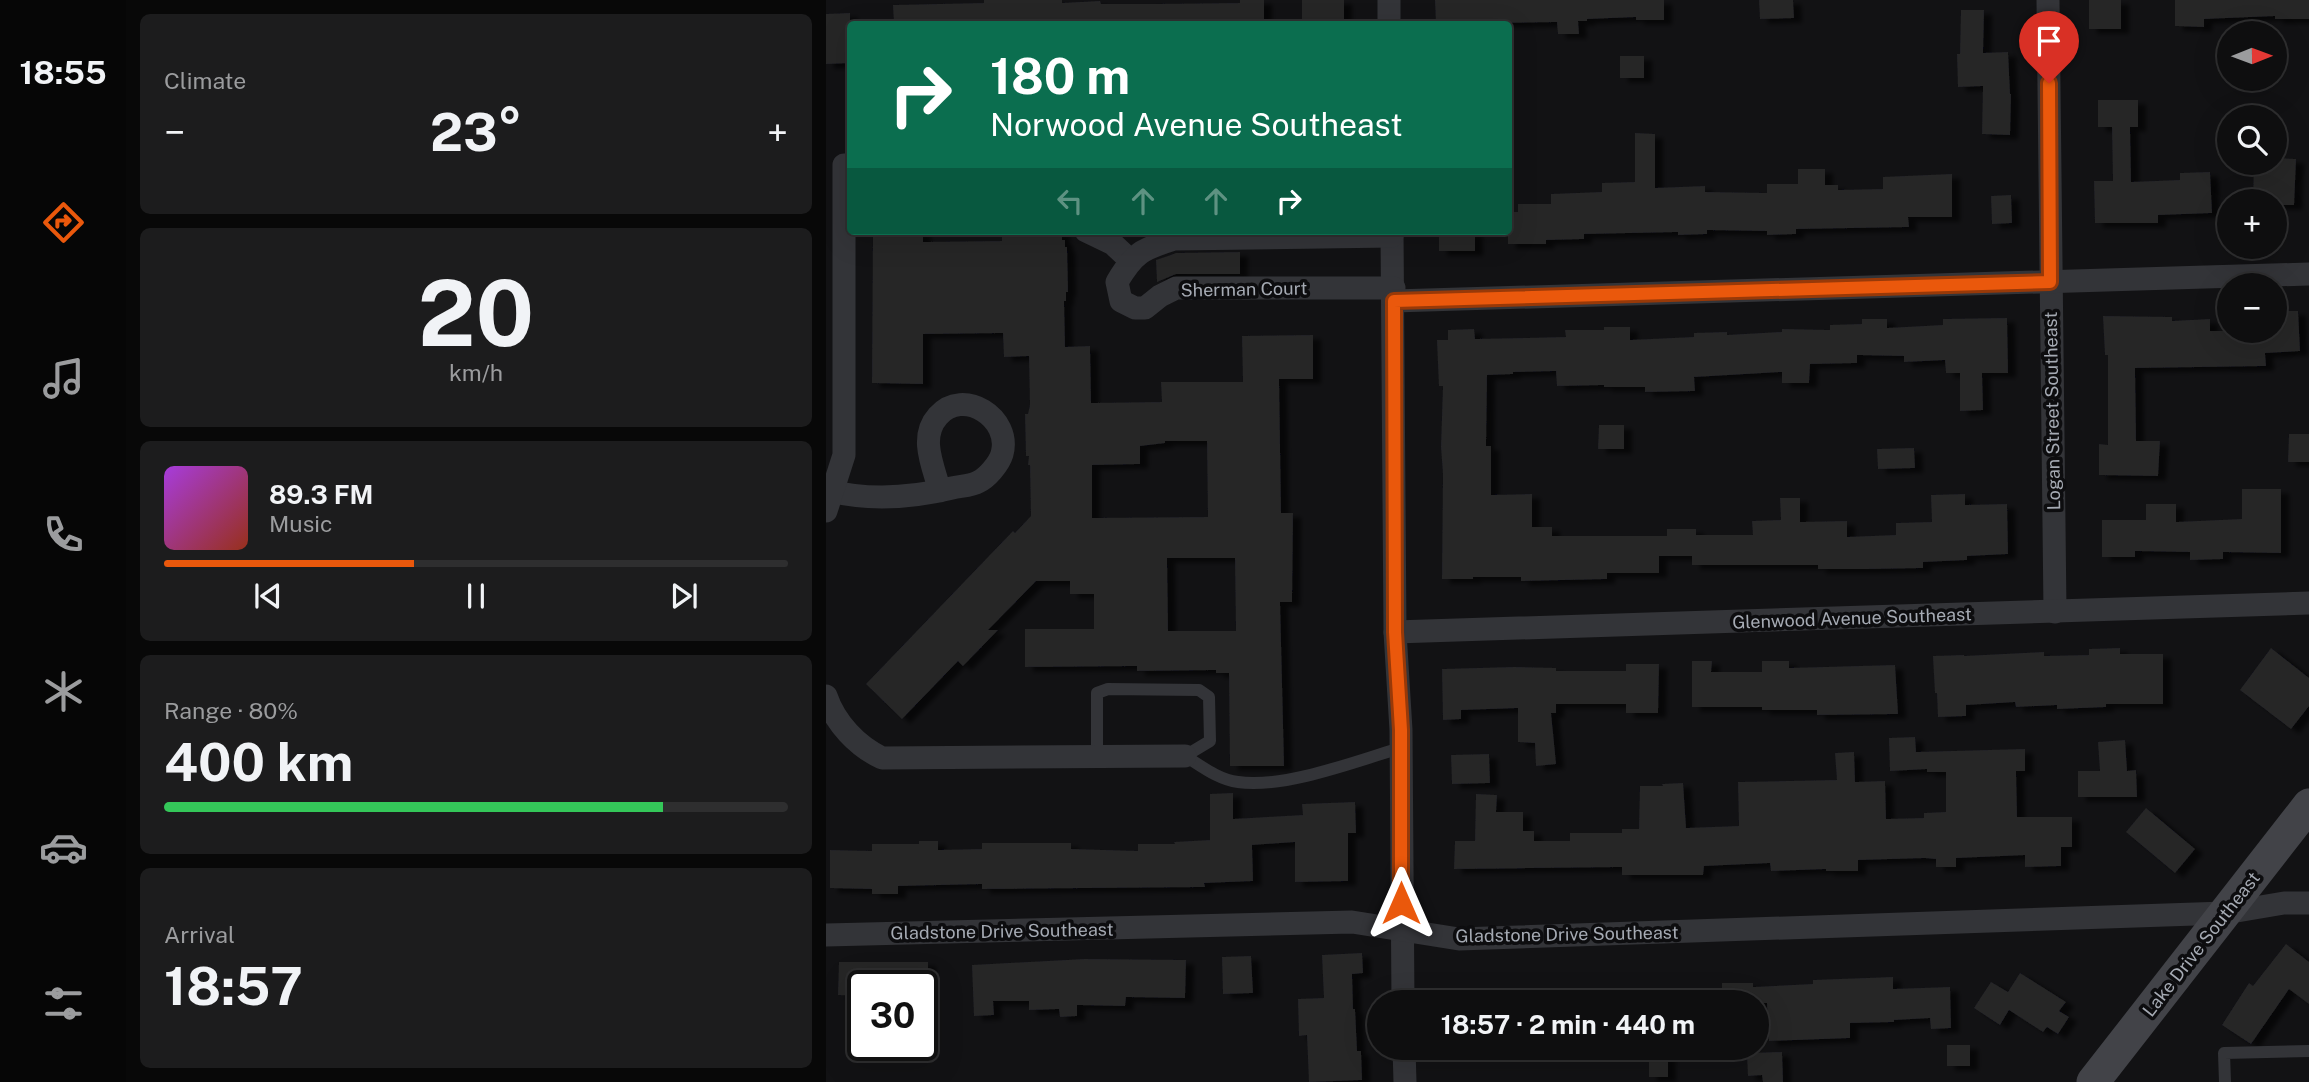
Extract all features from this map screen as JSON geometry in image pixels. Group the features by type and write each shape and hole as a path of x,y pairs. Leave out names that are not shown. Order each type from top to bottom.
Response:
{"main road":[{"name":"Lake Drive Southeast","path":"2093,1082 2309,805"}],"street":[{"path":"1389,0 1390,21"},
{"name":"Logan Street Southeast","path":"2048,0 2055,612"},
{"path":"847,165 844,165 844,455 829,498 915,496 940,491"},
{"path":"1094,235 1113,244 1130,260 1149,247 1174,239 1319,235"},
{"path":"1392,235 1395,632 1401,748 1403,990"},
{"name":"Sherman Court","path":"1130,260 1117,282 1121,301 1135,308 1145,308 1176,288 1394,294"},
{"path":"1394,294 2050,282 2309,274"},
{"name":"Glenwood Avenue Southeast","path":"1395,632 2309,603"},
{"path":"826,696 842,726 863,749 882,758 1185,757"},
{"name":"Gladstone Drive Southeast","path":"826,935 1352,922 1459,939 2225,913 2284,903 2309,903"},
{"path":"1404,1060 1405,1082"}],"lane":[{"path":"1097,757 1097,693 1108,689 1199,690 1209,697 1210,741 1185,757 1222,778 1239,783 1269,782 1314,774 1401,748"},
{"path":"2225,1082 2224,1053 2309,1051"}],"building":[{"path":"984,0 1154,4 1240,3 1240,0 1264,0 1264,21 894,21 893,5 984,3"},
{"path":"1302,0 1344,0 1344,21 1302,21"},
{"path":"1435,0 1664,0 1664,20 1636,20 1636,17 1587,19 1578,21 1579,34 1558,34 1557,22 1436,21"},
{"path":"1759,0 1793,0 1794,18 1760,19"},
{"path":"2089,0 2121,0 2121,29 2089,29"},
{"path":"2175,0 2309,0 2309,19 2275,19 2275,16 2204,19 2204,27 2175,26"},
{"path":"1961,10 1984,10 1983,53 2008,52 2010,135 1982,134 1983,86 1958,87 1957,54 1960,54"},
{"path":"850,13 850,21 847,21 847,63 826,64 826,14"},
{"path":"1620,56 1644,56 1644,78 1620,78"},
{"path":"2098,100 2138,100 2138,127 2130,127 2131,182 2180,180 2180,173 2210,172 2212,213 2158,215 2158,223 2095,223 2094,181 2113,181 2112,127 2098,127"},
{"path":"1635,133 1655,134 1655,188 1705,186 1705,192 1767,193 1767,184 1798,184 1798,169 1825,169 1825,185 1838,185 1838,190 1883,189 1883,177 1952,174 1952,217 1908,217 1909,227 1796,229 1796,234 1767,235 1767,231 1707,230 1707,234 1678,235 1678,232 1584,234 1584,239 1546,240 1546,244 1508,244 1508,235 1512,235 1512,212 1518,212 1518,204 1551,204 1551,194 1602,192 1602,183 1635,182"},
{"path":"2287,159 2296,159 2294,205 2287,205 2287,189 2253,189 2254,175 2287,175"},
{"path":"2011,195 2012,223 1992,224 1991,196"},
{"path":"873,235 923,235 923,242 1002,241 1002,235 1062,235 1067,247 1065,347 1090,346 1091,403 1162,402 1161,382 1243,382 1242,336 1313,335 1313,379 1279,379 1281,513 1293,513 1292,602 1280,602 1284,766 1230,766 1229,673 1216,673 1216,670 1137,671 1137,666 1025,667 1025,629 1094,629 1094,594 1070,594 1070,581 1036,581 988,630 998,630 963,666 958,661 902,719 866,684 1013,531 1015,533 1031,516 1025,414 1028,414 1030,405 1029,356 1004,357 1003,333 923,334 923,384 872,383","holes":["1165,441 1207,441 1208,517 1092,518 1092,465 1140,464 1140,446","1167,558 1235,558 1236,631 1168,631"]},
{"path":"1439,235 1475,235 1475,251 1439,251"},
{"path":"1240,252 1240,274 1176,274 1157,282 1156,260 1176,253"},
{"path":"2287,311 2298,311 2300,351 2265,353 2266,366 2135,368 2136,441 2160,441 2158,476 2099,475 2099,444 2108,445 2108,355 2105,355 2103,316 2172,317 2172,321 2210,319 2210,331 2217,331 2217,343 2287,343"},
{"path":"2007,318 2008,373 1982,373 1983,410 1960,411 1960,373 1946,373 1945,360 1904,362 1904,356 1857,355 1857,363 1810,364 1809,383 1782,383 1782,372 1694,377 1695,391 1645,392 1645,387 1557,386 1556,371 1513,372 1487,375 1486,446 1491,446 1491,495 1532,494 1532,527 1552,527 1552,536 1667,536 1667,529 1696,529 1696,535 1753,535 1752,521 1781,520 1780,498 1800,498 1800,522 1847,521 1847,537 1896,535 1896,523 1932,522 1931,495 1965,494 1965,505 2007,504 2008,554 1967,556 1967,560 1923,562 1923,568 1867,569 1818,569 1818,565 1692,565 1692,556 1659,556 1659,573 1607,573 1607,579 1442,579 1443,386 1439,386 1437,340 1448,340 1448,330 1474,329 1475,339 1566,337 1565,330 1630,327 1630,340 1694,337 1694,333 1727,332 1727,335 1782,332 1782,329 1830,330 1830,325 1862,324 1862,319 1887,319 1887,328 1943,325 1943,319"},
{"path":"1599,425 1624,425 1624,449 1598,449"},
{"path":"2289,434 2309,434 2309,462 2288,462"},
{"path":"1914,448 1915,468 1878,469 1877,449"},
{"path":"2242,489 2281,489 2281,553 2223,552 2223,559 2190,560 2190,552 2135,551 2135,557 2102,557 2102,520 2146,520 2146,504 2176,504 2176,522 2242,519"},
{"path":"2120,648 2120,654 2163,654 2163,704 2106,704 2106,707 2057,709 2057,705 2016,707 2015,702 1966,705 1966,716 1938,717 1933,656 2044,652 2044,656 2089,655 2089,649"},
{"path":"2271,648 2309,678 2309,706 2291,729 2240,690"},
{"path":"1692,661 1712,661 1711,672 1762,672 1762,661 1789,661 1789,668 1895,665 1898,714 1817,715 1817,710 1692,707"},
{"path":"1626,664 1659,664 1658,713 1626,713 1626,704 1556,704 1556,713 1551,713 1556,764 1536,766 1535,743 1518,742 1518,708 1461,710 1461,719 1443,720 1442,669 1514,667 1556,668 1556,671 1626,671"},
{"path":"1915,737 1916,752 2025,749 2025,771 2016,771 2017,817 2072,817 2072,847 2061,847 2061,866 2025,867 2025,855 1956,858 1956,867 1936,867 1936,859 1925,858 1858,860 1858,871 1771,871 1770,863 1704,866 1703,875 1622,875 1622,867 1454,869 1455,841 1475,841 1476,794 1497,795 1496,812 1523,812 1523,831 1534,831 1534,841 1570,841 1570,833 1622,833 1622,829 1639,829 1640,786 1663,786 1662,784 1683,783 1686,828 1739,826 1738,782 1837,780 1835,753 1854,752 1855,782 1885,781 1886,819 1924,818 1924,813 1946,812 1946,772 1927,772 1927,769 1890,771 1889,738"},
{"path":"2125,740 2127,771 2136,770 2137,797 2078,797 2078,771 2100,771 2098,742"},
{"path":"1489,754 1490,783 1452,784 1451,755"},
{"path":"1233,793 1233,819 1303,815 1302,804 1355,802 1356,833 1348,833 1348,881 1295,882 1295,842 1252,845 1253,881 1204,883 1205,887 982,889 982,884 898,886 898,894 872,894 872,889 830,888 830,850 872,851 872,844 919,844 919,841 938,841 938,850 982,849 982,843 1071,843 1071,849 1138,851 1138,844 1210,840 1210,794"},
{"path":"2146,808 2195,849 2175,873 2126,832"},
{"path":"2286,944 2309,962 2309,1004 2289,989 2251,1044 2222,1025 2249,983 2253,986"},
{"path":"1362,953 1363,973 1352,974 1353,1009 1357,1051 1361,1051 1362,1080 1309,1082 1307,1035 1299,1036 1298,999 1324,998 1322,955"},
{"path":"1251,956 1253,993 1223,994 1222,957"},
{"path":"1085,959 1186,960 1185,998 1126,997 1125,1006 1077,1005 1077,1016 1060,1017 1059,1009 1029,1010 1029,1001 993,1001 994,1015 974,1016 972,965"},
{"path":"839,962 928,962 928,970 847,970 847,995 838,995"},
{"path":"2020,973 2066,1002 2059,1011 2069,1017 2058,1034 2047,1027 2043,1032 2009,1010 2000,1025 1974,1008 1991,982 2008,992"},
{"path":"1893,977 1893,989 1950,987 1951,1028 1931,1029 1930,1018 1850,1023 1850,1038 1769,1041 1769,990 1722,990 1722,983 1753,983 1753,987 1813,984 1813,980"},
{"path":"1947,1045 1970,1045 1970,1066 1947,1066"},
{"path":"1769,1052 1782,1052 1783,1082 1763,1082 1762,1075 1748,1076 1747,1060 1769,1060"},
{"path":"1649,1060 1668,1060 1668,1077 1649,1077"}],"route":[{"path":"1401,903 1401,730 1395,632 1394,301 2050,282 2049,83"}]}
